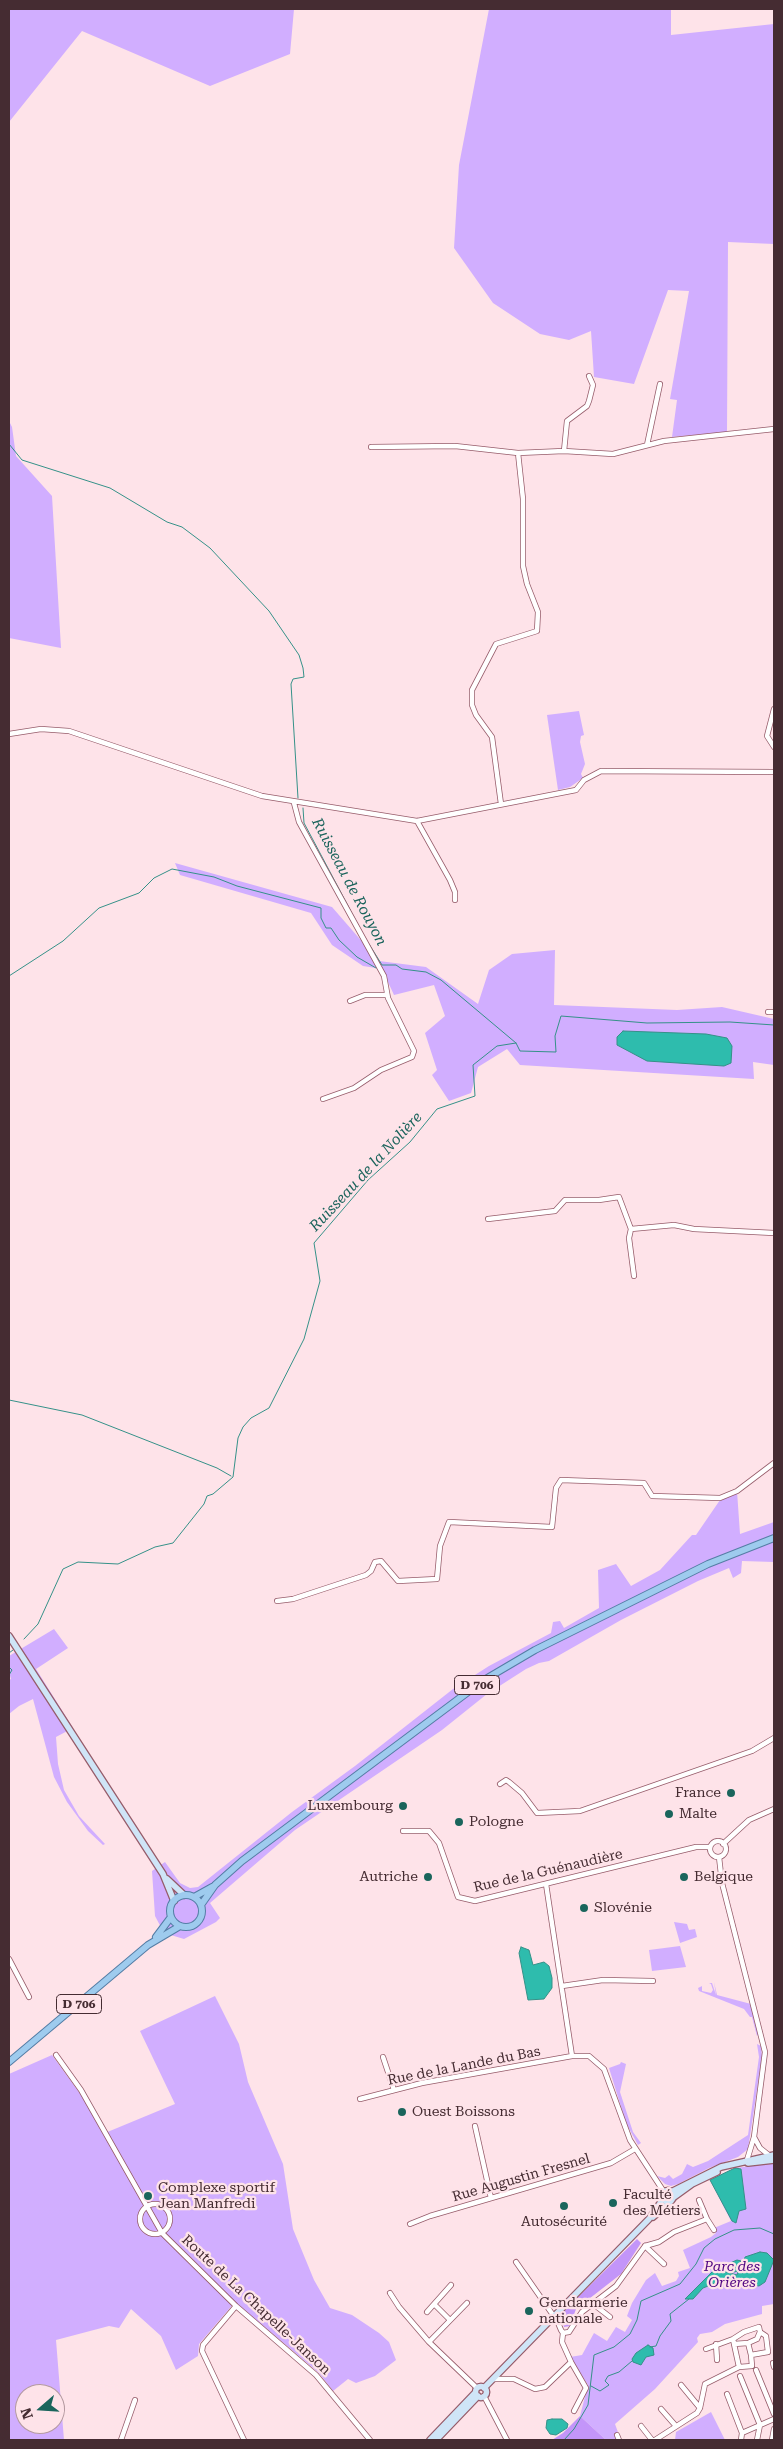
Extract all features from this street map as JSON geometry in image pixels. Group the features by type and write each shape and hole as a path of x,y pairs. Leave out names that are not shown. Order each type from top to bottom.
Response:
{"main road":[{"name":"D 706","path":"194,1897 215,1885 242,1861 362,1769 500,1670 708,1564 773,1538"},
{"path":"9,1636 162,1874 174,1901"},
{"path":"162,1874 184,1895 194,1897 201,1905 202,1914 196,1924 189,1927 180,1926 171,1917 170,1909 174,1901 184,1895"},
{"name":"D 706","path":"201,1905 215,1885"},
{"name":"D 706","path":"148,1945 171,1917"},
{"name":"D 706","path":"9,2062 148,1945 180,1926"},
{"path":"430,2440 479,2393 486,2392 484,2388 669,2198 708,2172 747,2160 773,2157"},
{"path":"649,2219 658,2213 669,2198 716,2172 773,2157"},
{"path":"664,2192 669,2198"},
{"path":"436,2440 479,2393"}],"street":[{"path":"564,451 567,421 587,406 589,401 593,385 589,376"},
{"path":"647,445 660,384"},
{"path":"370,447 455,446 518,453 564,451 613,454 664,441 774,429"},
{"path":"501,804 492,736 476,715 472,704 472,690 496,644 537,631 538,612 526,584 523,566 524,499 518,453"},
{"path":"774,709 767,736 774,747"},
{"path":"9,734 41,729 69,731 252,794 294,803 417,821 426,821 576,790 584,780 602,771 774,772"},
{"path":"294,803 299,822 384,976 387,995 412,1044 414,1055 376,1072 354,1088 323,1099"},
{"path":"417,821 456,892 455,900"},
{"path":"350,1001 365,995 387,995"},
{"path":"768,1012 774,1012"},
{"path":"488,1219 556,1211 565,1200 599,1200 619,1197 631,1230 629,1238 634,1276"},
{"path":"631,1230 674,1225 694,1229 774,1233"},
{"path":"277,1601 293,1599 366,1574 371,1571 375,1562 381,1561 398,1581 437,1579 440,1546 449,1522 552,1527 556,1488 561,1480 644,1483 652,1496 720,1498 737,1491 774,1464"},
{"path":"500,1784 506,1780 509,1782 522,1794 537,1814 580,1812 752,1751 774,1738"},
{"path":"723,1844 748,1820 774,1809"},
{"name":"Rue de la Guénaudière","path":"403,1831 429,1831 439,1843 458,1897 475,1901 696,1846 710,1847"},
{"path":"719,1856 712,1854 710,1847 717,1842 723,1844"},
{"path":"719,1856 725,1850 723,1844"},
{"path":"719,1856 722,1883 765,2052 754,2137 747,2160"},
{"path":"546,1884 572,2056 589,2056 604,2069 615,2104 635,2149 664,2192"},
{"path":"9,1959 29,1997"},
{"path":"562,1986 603,1980 652,1981"},
{"name":"Route de La Chapelle-Janson","path":"56,2055 81,2090 162,2232 236,2306 316,2375 370,2440"},
{"name":"Rue de la Lande du Bas","path":"360,2099 394,2090 572,2056"},
{"path":"383,2057 394,2090"},
{"path":"476,2126 491,2198"},
{"path":"754,2137 760,2148 773,2157"},
{"name":"Rue Augustin Fresnel","path":"410,2224 611,2163 635,2149"},
{"path":"699,2200 707,2220 714,2230"},
{"path":"156,2204 168,2212 168,2226 162,2232 157,2234 147,2232 140,2224 140,2214 147,2206 156,2204"},
{"path":"563,2333 572,2329 582,2312 592,2303 616,2286 644,2246 659,2242 674,2232 707,2220"},
{"path":"644,2246 658,2256 664,2264"},
{"path":"516,2262 554,2316 563,2333 562,2342 570,2362 586,2388 574,2411"},
{"path":"427,2312 451,2285"},
{"path":"390,2292 399,2307 429,2342 479,2393 507,2440"},
{"path":"429,2342 467,2303"},
{"path":"592,2303 610,2317"},
{"path":"434,2304 450,2320"},
{"path":"236,2306 203,2345 202,2351 244,2440"},
{"path":"734,2341 744,2332 759,2328 760,2332 766,2336 768,2352 752,2355"},
{"path":"706,2349 716,2344 734,2341 748,2343 757,2339 760,2332"},
{"path":"734,2341 739,2368"},
{"path":"641,2426 654,2440 675,2425 697,2413 700,2408 705,2384 739,2368 752,2366 752,2355 748,2343"},
{"path":"716,2344 717,2360"},
{"path":"494,2378 514,2379 539,2389 545,2387 570,2362"},
{"path":"756,2370 774,2414"},
{"path":"740,2376 760,2425 757,2440"},
{"path":"681,2384 700,2408"},
{"path":"727,2394 742,2432 741,2440"},
{"path":"121,2440 135,2400"},
{"path":"662,2409 675,2425"},
{"path":"742,2432 774,2419"},
{"path":"772,2440 774,2429"},
{"path":"617,2435 619,2440"}],"green space":[{"path":"9,9 294,9 290,54 210,86 82,31 9,122"},
{"path":"489,9 671,9 671,35 774,24 774,244 728,242 727,432 672,437 677,400 670,399 689,291 668,290 634,384 594,377 591,331 569,340 540,334 493,303 454,248 459,165"},
{"path":"9,421 12,427 16,456 52,496 61,648 9,638"},
{"path":"579,711 584,735 581,736 580,742 585,764 581,774 583,778 570,787 558,790 547,715"},
{"path":"175,863 332,907 379,961 426,967 478,1004 489,970 512,954 555,950 554,1005 677,1010 722,1007 774,1019 774,1065 753,1062 754,1079 520,1065 507,1049 478,1067 471,1093 449,1101 432,1075 437,1070 425,1033 445,1016 434,985 394,995 382,969 363,966 332,945 311,913 180,875"},
{"path":"737,1491 740,1534 774,1522 774,1562 742,1561 741,1573 733,1578 729,1568 698,1581 621,1620 549,1661 526,1669 487,1694 442,1730 295,1830 210,1903 220,1918 216,1922 184,1939 164,1933 155,1916 152,1871 165,1862 180,1883 190,1888 198,1887 292,1812 355,1766 453,1689 489,1666 551,1633 553,1622 560,1621 564,1628 599,1608 598,1570 616,1564 631,1586 660,1570 692,1535 696,1535 720,1500"},
{"path":"54,1629 68,1648 36,1669 73,1728 56,1737 58,1764 64,1790 79,1816 105,1844 103,1845 88,1831 67,1802 54,1777 33,1699 9,1714 9,1680 11,1679 9,1656"},
{"path":"674,1922 687,1924 689,1930 695,1929 697,1937 680,1943"},
{"path":"680,1946 686,1967 652,1971 649,1950"},
{"path":"714,1982 717,1995 751,2004 759,2033 757,2036 752,2017 744,2009 699,1991 698,1988 702,1986 702,1991 711,1993 713,1990 709,1983 712,1983 716,1995"},
{"name":"Complexe sportif Jean Manfredi","path":"215,1996 239,2044 248,2082 283,2164 293,2229 314,2280 330,2308 352,2315 379,2333 389,2342 396,2360 375,2376 356,2383 348,2379 333,2391 319,2373 235,2302 199,2344 198,2356 176,2370 161,2336 131,2309 119,2328 109,2326 56,2340 60,2384 15,2384 15,2434 64,2434 64,2440 9,2440 9,2074 52,2055 84,2099 105,2133 175,2104 140,2031"},
{"path":"757,2044 761,2046 762,2057 748,2149 738,2157 709,2168 678,2184 671,2186 665,2184 657,2176 665,2178 669,2175 673,2179 682,2174 687,2164 693,2167 708,2161 748,2135 759,2057"},
{"path":"621,2062 626,2064 620,2092 633,2132 641,2143 638,2145 626,2123 609,2068"},
{"name":"Parc des Orières","path":"774,2163 774,2304 762,2306 762,2314 725,2324 712,2332 700,2334 697,2338 698,2342 655,2389 615,2424 619,2435 615,2440 606,2440 580,2416 588,2385 570,2357 582,2355 594,2333 607,2341 616,2327 625,2332 632,2320 627,2316 632,2303 646,2280 655,2273 662,2286 676,2281 679,2276 678,2272 690,2268 683,2250 711,2237 716,2233 714,2228 731,2221 710,2180 735,2168"},
{"path":"711,2412 725,2440 675,2440 676,2432"}],"shaded area":[{"path":"623,1031 706,1034 727,1038 732,1046 731,1063 724,1066 647,1061 617,1045 617,1037"},
{"path":"521,1947 529,1950 533,1965 544,1962 549,1966 552,1988 544,1999 528,2000 519,1953"},
{"path":"735,2168 741,2169 746,2209 739,2211 736,2223 732,2221 710,2180"},
{"path":"637,2239 641,2243 621,2274 576,2309 570,2326 564,2327 561,2314"},
{"path":"760,2252 767,2253 774,2260 765,2282 759,2286 727,2280 721,2281 703,2288 693,2299 685,2299 716,2269 737,2275 738,2271 734,2272 728,2269 730,2263 737,2260 741,2261 740,2266 743,2267 745,2257"},
{"path":"648,2345 653,2348 654,2355 646,2357 641,2365 633,2362 632,2359 636,2353"},
{"path":"580,2416 606,2440 552,2440 563,2433"},
{"path":"562,2419 568,2424 567,2428 556,2435 550,2434 546,2428 547,2420"}],"waterway":[{"name":"Ruisseau de Rouyon","path":"9,444 22,460 110,488 167,522 182,527 210,548 269,611 299,655 303,668 304,677 293,679 291,684 298,798"},
{"name":"Ruisseau de Rouyon","path":"303,808 304,823 355,919"},
{"path":"9,976 63,941 99,908 139,893 154,878 172,869 214,877 237,886 321,908 321,918 326,928 331,928 339,940 357,957 376,968"},
{"path":"369,944 382,965 396,965 402,969 426,972 441,980 516,1043 520,1051 556,1052 555,1036 561,1016 647,1023 730,1022 774,1025"},
{"name":"Ruisseau de la Nolière","path":"24,1639 38,1624 63,1569 78,1562 118,1564 155,1547 173,1543 204,1504 207,1496 213,1494 233,1477 238,1438 243,1427 251,1418 269,1408 304,1339 320,1281 314,1243 368,1180 410,1142 437,1109 475,1096 473,1065 497,1046 516,1043"},
{"path":"9,1400 82,1415 217,1468 231,1476"},
{"name":"Ruisseau de la Nolière","path":"9,1653 13,1650"},
{"name":"Ruisseau de la Nolière","path":"9,1667 12,1670 9,1675"},
{"path":"564,2440 574,2429 588,2405 594,2355 614,2347 630,2334 637,2320 641,2301 680,2284 696,2264 704,2248 715,2239 734,2230 760,2228 774,2234"},
{"path":"650,2347 656,2346 660,2336 671,2321 670,2314 689,2299"},
{"path":"591,2386 600,2391 609,2385 605,2381 608,2376 619,2372 632,2361"}],"place":[{"name":"France","path":"731,1793"},
{"name":"Luxembourg","path":"403,1806"},
{"name":"Malte","path":"669,1814"},
{"name":"Pologne","path":"459,1822"},
{"name":"Autriche","path":"428,1877"},
{"name":"Belgique","path":"684,1877"},
{"name":"Slovénie","path":"584,1908"},
{"name":"Ouest Boissons","path":"402,2112"},
{"name":"Complexe sportif Jean Manfredi","path":"148,2196"},
{"name":"Faculté des Métiers","path":"613,2203"},
{"name":"Autosécurité","path":"564,2206"},
{"name":"Gendarmerie nationale","path":"529,2311"}]}
